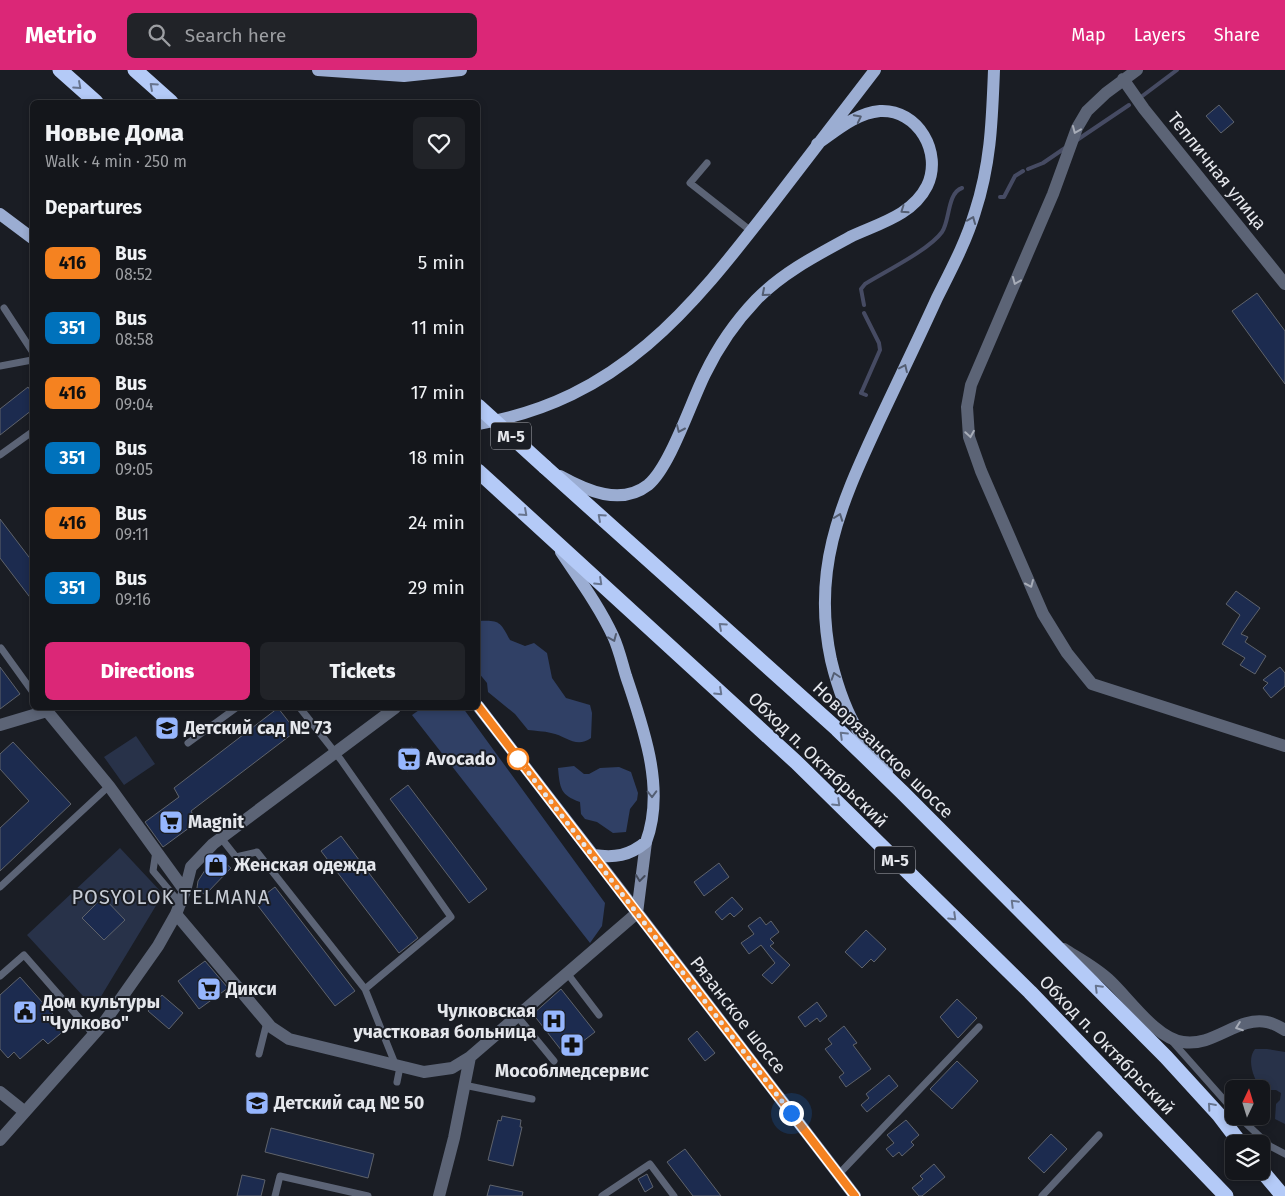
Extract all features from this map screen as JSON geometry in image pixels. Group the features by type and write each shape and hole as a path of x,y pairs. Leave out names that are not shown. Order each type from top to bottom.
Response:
{"highway":[{"path":"60,70 94,100"},
{"path":"135,70 169,100"},
{"name":"Новорязанское шоссе","path":"480,408 837,729 1166,1057 1234,1135"},
{"name":"Обход п. Октябрьский","path":"480,473 796,762 1030,992 1226,1196"},
{"path":"1269,1180 1283,1196"}],"main road":[{"path":"318,70 404,76 461,70"},
{"path":"480,424 541,409 577,393 610,374 671,325 710,284 875,70"},
{"path":"903,793 860,733 845,703 834,672 825,627 826,571 833,535 855,474 959,253 975,212 990,153 994,70"},
{"path":"545,467 571,482 598,493 618,496 635,493 648,484 662,466 705,373 721,344 734,325 757,299 780,280 816,256 908,208 927,186 931,175 932,162 925,136 908,118 896,113 881,111 864,114 817,144"},
{"path":"0,214 30,236"},
{"path":"550,537 586,588 613,636 639,713 648,750 653,794 652,821 646,842 637,913"},
{"path":"480,709 593,856 629,854 646,842"},
{"name":"Рязанское шоссе","path":"593,856 855,1196"}],"street":[{"path":"1137,70 1086,111 1076,128 1054,194 971,385 967,407 969,437 981,471 1043,614 1067,653 1092,684 1285,746"},
{"name":"Тепличная улица","path":"1123,80 1144,109 1285,284"},
{"path":"0,725 43,710"},
{"path":"47,710 109,786 156,850 181,903 267,1022 288,1039 424,1072 452,1068 470,1057 637,913"},
{"path":"0,1140 94,1036 158,946 181,903 191,867 221,838 393,710"},
{"path":"1048,938 1107,978 1154,1026 1182,1042 1195,1042 1215,1038 1236,1027 1254,1022 1268,1022 1285,1030"},
{"path":"439,1196 454,1138 470,1057"},
{"path":"0,1092 25,1112"}],"lane":[{"path":"707,163 690,183 751,231"},
{"path":"4,308 30,348"},
{"path":"0,366 30,360"},
{"path":"0,456 30,434"},
{"path":"1,648 30,689"},
{"path":"188,743 233,710"},
{"path":"302,710 336,753 451,917 365,989"},
{"path":"0,887 109,786"},
{"path":"221,838 236,857 257,852 365,989 398,1066 396,1082"},
{"path":"0,976 24,956 94,1036"},
{"path":"567,973 599,1014"},
{"path":"517,1016 554,1061"},
{"path":"259,1054 267,1022"},
{"path":"838,1175 979,1027"},
{"path":"1167,1035 1225,1101"},
{"path":"464,1085 532,1099"},
{"path":"1248,1125 1270,1146 1285,1154"},
{"path":"1042,1196 1098,1135"},
{"path":"602,1196 650,1164 674,1196"},
{"path":"275,1196 280,1176 368,1196"}],"shaded area":[{"path":"480,621 498,623 510,640 525,646 534,643 547,653 552,678 566,698 590,705 592,713 591,738 586,741 576,742 551,733 528,730 515,714 488,692 487,683 480,674"},
{"path":"419,710 464,710 605,903 602,926 590,943 412,715"},
{"path":"136,736 155,764 124,785 104,757"},
{"path":"574,766 584,774 589,774 600,768 619,767 631,772 638,793 637,800 630,809 626,832 613,833 597,822 585,819 581,814 580,802 568,797 562,790 558,768"},
{"path":"120,848 163,894 94,1008 27,935"},
{"path":"1255,1049 1285,1052 1285,1124 1275,1119 1276,1104 1280,1100 1281,1093 1276,1090 1270,1090 1270,1080 1256,1080 1251,1064 1252,1054"}],"building":[{"path":"1219,105 1234,122 1221,133 1206,116"},
{"path":"1257,293 1285,331 1285,384 1232,311"},
{"path":"28,387 30,390 30,412 0,435 0,409"},
{"path":"0,519 30,558 30,597 0,558"},
{"path":"1236,591 1260,608 1241,634 1248,637 1245,642 1266,656 1255,674 1240,665 1245,658 1222,644 1240,615 1226,604"},
{"path":"0,667 20,694 0,709"},
{"path":"1280,667 1285,673 1285,686 1271,698 1263,688 1268,683 1263,680"},
{"path":"275,710 280,710 296,731 191,811 197,822 163,847 145,822 179,797 174,788"},
{"path":"13,742 71,804 0,871 0,828 29,801 0,769 0,754"},
{"path":"412,747 421,761 407,771 398,756"},
{"path":"408,785 487,889 469,903 390,799"},
{"path":"341,836 418,938 399,953 321,851"},
{"path":"218,857 231,868 205,895 197,888 198,881 209,864"},
{"path":"719,863 729,877 704,896 694,882"},
{"path":"275,887 355,991 335,1006 255,902"},
{"path":"103,897 125,920 104,940 82,918"},
{"path":"732,897 743,909 734,917 730,913 722,920 715,912"},
{"path":"760,917 766,925 771,921 779,932 770,939 774,943 770,946 790,965 772,984 762,975 775,963 761,945 749,954 741,943 754,934 748,926"},
{"path":"866,930 886,949 874,962 871,959 862,968 845,952"},
{"path":"205,961 228,988 199,1009 178,981"},
{"name":"Дом культуры \"Чулково\"","path":"20,977 66,1029 48,1044 43,1039 20,1059 14,1052 8,1058 0,1049 0,995"},
{"path":"561,989 595,1032 565,1055 533,1014"},
{"path":"162,995 183,1013 169,1029 148,1011"},
{"path":"957,999 977,1018 958,1038 940,1017"},
{"path":"817,1002 827,1016 820,1022 817,1018 805,1027 798,1017"},
{"path":"844,1026 857,1043 853,1045 871,1069 846,1087 839,1077 844,1073 825,1049 832,1044 828,1039"},
{"path":"697,1031 715,1053 705,1061 688,1039"},
{"path":"957,1061 978,1081 952,1109 930,1089"},
{"path":"889,1075 898,1086 867,1112 861,1105 869,1098 866,1094"},
{"path":"502,1116 521,1120 520,1127 522,1127 513,1166 488,1160 498,1120 501,1121"},
{"path":"906,1120 919,1135 911,1142 914,1145 902,1156 899,1152 893,1157 886,1149 894,1143 887,1135"},
{"path":"271,1128 374,1154 368,1178 265,1152"},
{"path":"1051,1134 1067,1149 1044,1173 1028,1158"},
{"path":"685,1149 721,1196 693,1196 667,1162"},
{"path":"934,1164 945,1177 922,1196 919,1196 912,1188 923,1179 920,1176"},
{"path":"647,1174 653,1187 645,1192 638,1179"},
{"path":"242,1175 265,1180 261,1196 237,1196"},
{"path":"490,1185 523,1192 522,1196 487,1196"}],"waterway":[{"path":"1141,97 1177,70"},
{"path":"1077,140 1129,105"},
{"path":"1028,169 1043,163 1065,148"},
{"path":"1000,197 1004,197 1015,176 1023,171"},
{"path":"864,305 861,289 865,284 917,253 936,239 942,232 951,201 957,191 962,188"},
{"path":"864,313 879,343 880,350 861,393 866,395"}],"bus line":[{"name":"416","path":"480,709 855,1196"}],"place":[{"name":"Детский сад № 73","path":"167,728"},
{"name":"Avocado","path":"409,759"},
{"name":"Magnit","path":"171,822"},
{"name":"Женская одежда","path":"216,865"},
{"name":"Дикси","path":"209,989"},
{"name":"Дом культуры \"Чулково\"","path":"25,1012"},
{"name":"Чулковская участковая больница","path":"554,1021"},
{"name":"Мособлмедсервис","path":"572,1045"},
{"name":"Детский сад № 50","path":"257,1103"}],"district":[{"name":"POSYOLOK TELMANA","path":"171,897"}],"route":[{"path":"518,759 791,1113"}]}
